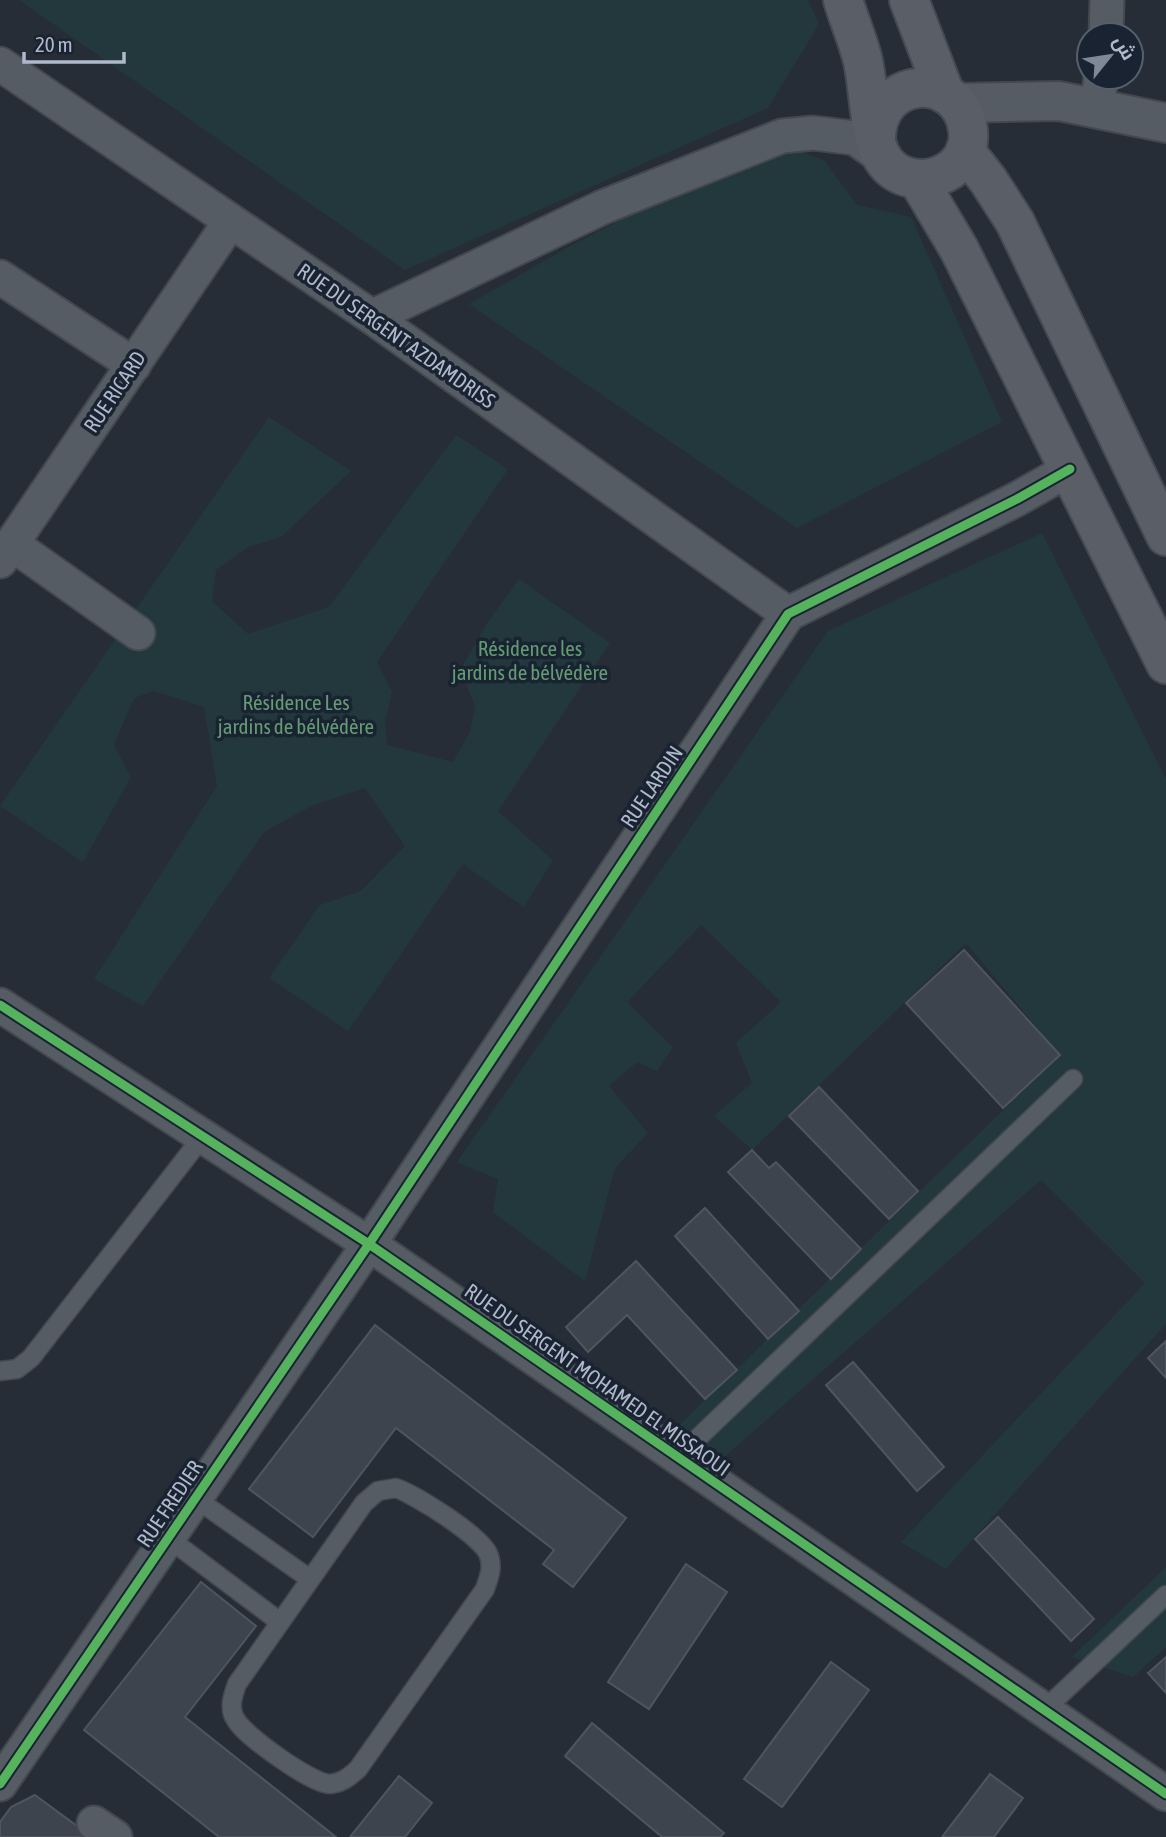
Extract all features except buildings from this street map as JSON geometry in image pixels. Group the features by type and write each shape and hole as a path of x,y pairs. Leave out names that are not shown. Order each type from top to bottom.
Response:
{"main road":[{"path":"843,0 863,60 879,149 890,168 905,178 918,180 933,179 946,173 957,163 959,122"},
{"path":"909,0 959,122 988,180 1015,222 1166,536"},
{"path":"879,149 876,129 879,116 895,96 907,90 920,88 959,122"},
{"path":"918,180 959,249 1166,664"}],"street":[{"name":"RUE DU SERGENT AZDAMDRISS","path":"0,64 372,317 788,614"},
{"path":"959,122 1099,93 1166,123"},
{"path":"372,317 603,207 782,136 813,133 855,138 879,149"},
{"name":"RUE RICARD","path":"6,553 230,222"},
{"path":"0,277 134,365"},
{"name":"RUE LARDIN","path":"369,1244 788,614 1017,499 1070,469"},
{"path":"6,553 138,633"},
{"name":"RUE DU SERGENT MOHAMED EL MISSAOUI","path":"0,1005 369,1244 1166,1794"},
{"name":"RUE FREDIER","path":"0,1784 369,1244"}],"lane":[{"path":"678,1457 1073,1079"},
{"path":"0,1371 17,1369 31,1358 203,1136"},
{"path":"396,1488 413,1494 477,1540 489,1553 491,1572 485,1589 358,1769 344,1781 327,1784 310,1778 246,1732 234,1719 231,1700 237,1684 310,1579 364,1503 378,1491 396,1488"},
{"path":"195,1498 310,1579"},
{"path":"168,1538 280,1622"},
{"path":"1044,1710 1166,1595"}],"green space":[{"path":"19,0 808,0 819,24 768,108 405,270"},
{"path":"769,141 824,160 857,205 911,217 1002,422 797,528 469,304 565,249"},
{"path":"269,417 351,471 281,537 248,547 216,570 212,601 248,634 329,607 456,435 508,469 377,662 392,692 385,723 387,745 453,762 470,732 475,706 460,670 488,622 519,579 610,643 498,811 553,860 524,907 463,864 348,1031 269,978 320,905 361,891 405,846 365,788 311,806 264,832 143,1006 94,979 217,786 204,707 154,691 134,698 114,745 131,777 83,862 0,806"},
{"path":"1042,533 1166,779 1166,1324 946,1569 901,1542 1145,1283 1041,1180 714,1466 670,1434 1060,1055 966,943 752,1150 714,1116 752,1083 736,1043 781,1002 701,925 627,1002 673,1047 657,1071 637,1062 609,1086 648,1133 615,1168 585,1281 493,1212 498,1179 457,1162 828,631"},
{"path":"1166,1567 1166,1647 1133,1677 1072,1657"}],"cycle path":[{"path":"0,1784 369,1244 788,614 1017,499 1070,469"},
{"path":"0,1005 369,1244 1166,1794"}],"park label":[{"name":"Résidence les jardins de bélvédère","path":"530,661"},
{"name":"Résidence Les jardins de bélvédère","path":"296,715"}]}
